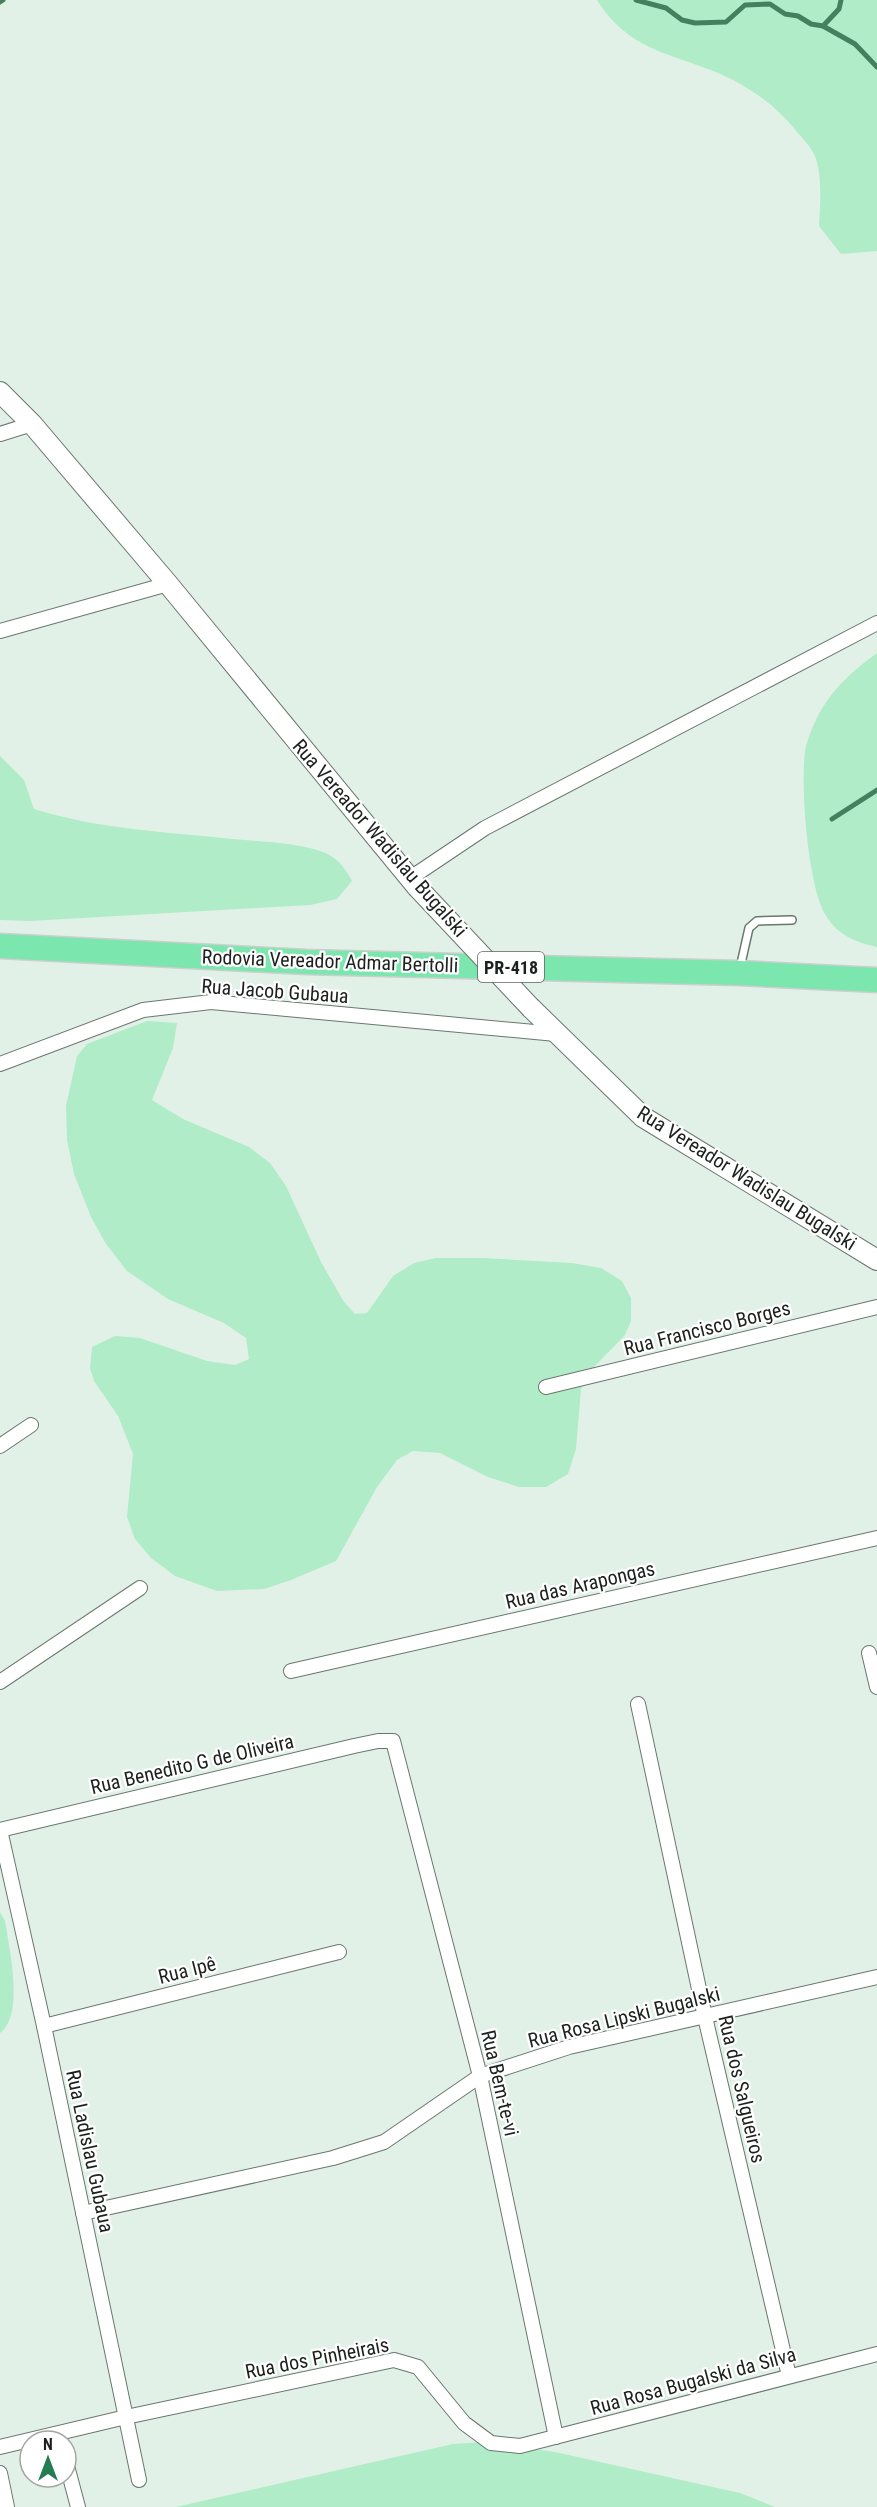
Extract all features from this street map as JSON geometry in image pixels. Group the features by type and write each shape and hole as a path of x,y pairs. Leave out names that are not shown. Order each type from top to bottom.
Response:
{"highway":[{"name":"Rodovia Vereador Admar Bertolli","path":"0,946 306,962 739,973 877,980"}],"main road":[{"name":"Rua Vereador Wadislau Bugalski","path":"0,393 32,424 168,584 413,883 556,1034 643,1117 877,1260"}],"street":[{"path":"0,434 32,424"},
{"path":"0,631 168,584"},
{"path":"413,883 485,828 877,623"},
{"name":"Rua Jacob Gubaua","path":"0,1064 143,1010 211,1002 556,1034"},
{"name":"Rua Francisco Borges","path":"546,1387 877,1307"},
{"path":"0,1446 31,1425"},
{"name":"Rua das Arapongas","path":"291,1671 877,1538"},
{"path":"0,1682 140,1588"},
{"path":"869,1653 877,1687"},
{"name":"Rua dos Salgueiros","path":"638,1704 705,2017 789,2376"},
{"name":"Rua Benedito G de Oliveira","path":"0,1830 354,1746 378,1741 393,1741"},
{"name":"Rua Bem-te-vi","path":"393,1741 480,2076 556,2437"},
{"name":"Rua Ladislau Gubaua","path":"0,1830 3,1853 44,2026 139,2480"},
{"name":"Rua Ipê","path":"44,2026 339,1952"},
{"name":"Rua Rosa Lipski Bugalski","path":"83,2213 333,2158 384,2142 480,2076 569,2047 877,1977"},
{"name":"Rua Rosa Bugalski da Silva","path":"519,2446 877,2354"},
{"name":"Rua dos Pinheirais","path":"78,2432 126,2417 394,2360 418,2367 464,2423 491,2443 519,2446"},
{"name":"Rua dos Pinheirais","path":"0,2447 18,2444"},
{"path":"0,2474 7,2507"},
{"path":"73,2489 78,2507"}],"lane":[{"path":"739,973 749,928 757,921 792,920"}],"green space":[{"path":"597,0 877,0 877,251 841,254 819,226 820,180 817,162 808,145 776,109 760,96 733,80 641,43 611,18"},
{"path":"877,653 877,947 861,943 841,932 825,914 819,900 806,832 804,761 806,746 821,710 842,683"},
{"path":"0,756 24,780 34,809 107,825 309,848 326,853 335,859 343,866 352,881 337,899 310,905 30,921 0,920"},
{"path":"147,1021 177,1023 173,1048 152,1100 183,1119 249,1147 270,1163 286,1186 321,1262 344,1302 355,1314 367,1313 393,1276 414,1263 436,1258 572,1263 601,1268 622,1281 631,1298 631,1321 625,1335 595,1366 581,1389 576,1449 568,1474 546,1487 519,1487 488,1477 440,1453 413,1451 397,1460 377,1487 336,1561 291,1580 264,1589 217,1591 175,1576 151,1558 135,1539 127,1517 133,1454 118,1416 94,1381 90,1368 92,1347 115,1336 140,1338 207,1361 235,1365 249,1359 246,1338 224,1323 168,1299 127,1271 106,1244 91,1217 74,1174 67,1140 66,1106 77,1056 87,1044"},
{"path":"0,1912 5,1921 14,1997 8,2024 0,2033"},
{"path":"485,2442 555,2452 740,2493 775,2507 176,2507 453,2444"}],"waterway":[{"path":"636,0 666,8 682,20 695,23 726,22 745,5 770,4 785,14 798,16 811,24 823,26 855,44 877,67"},
{"path":"823,26 839,9 841,0"},
{"path":"832,819 877,790"}]}
